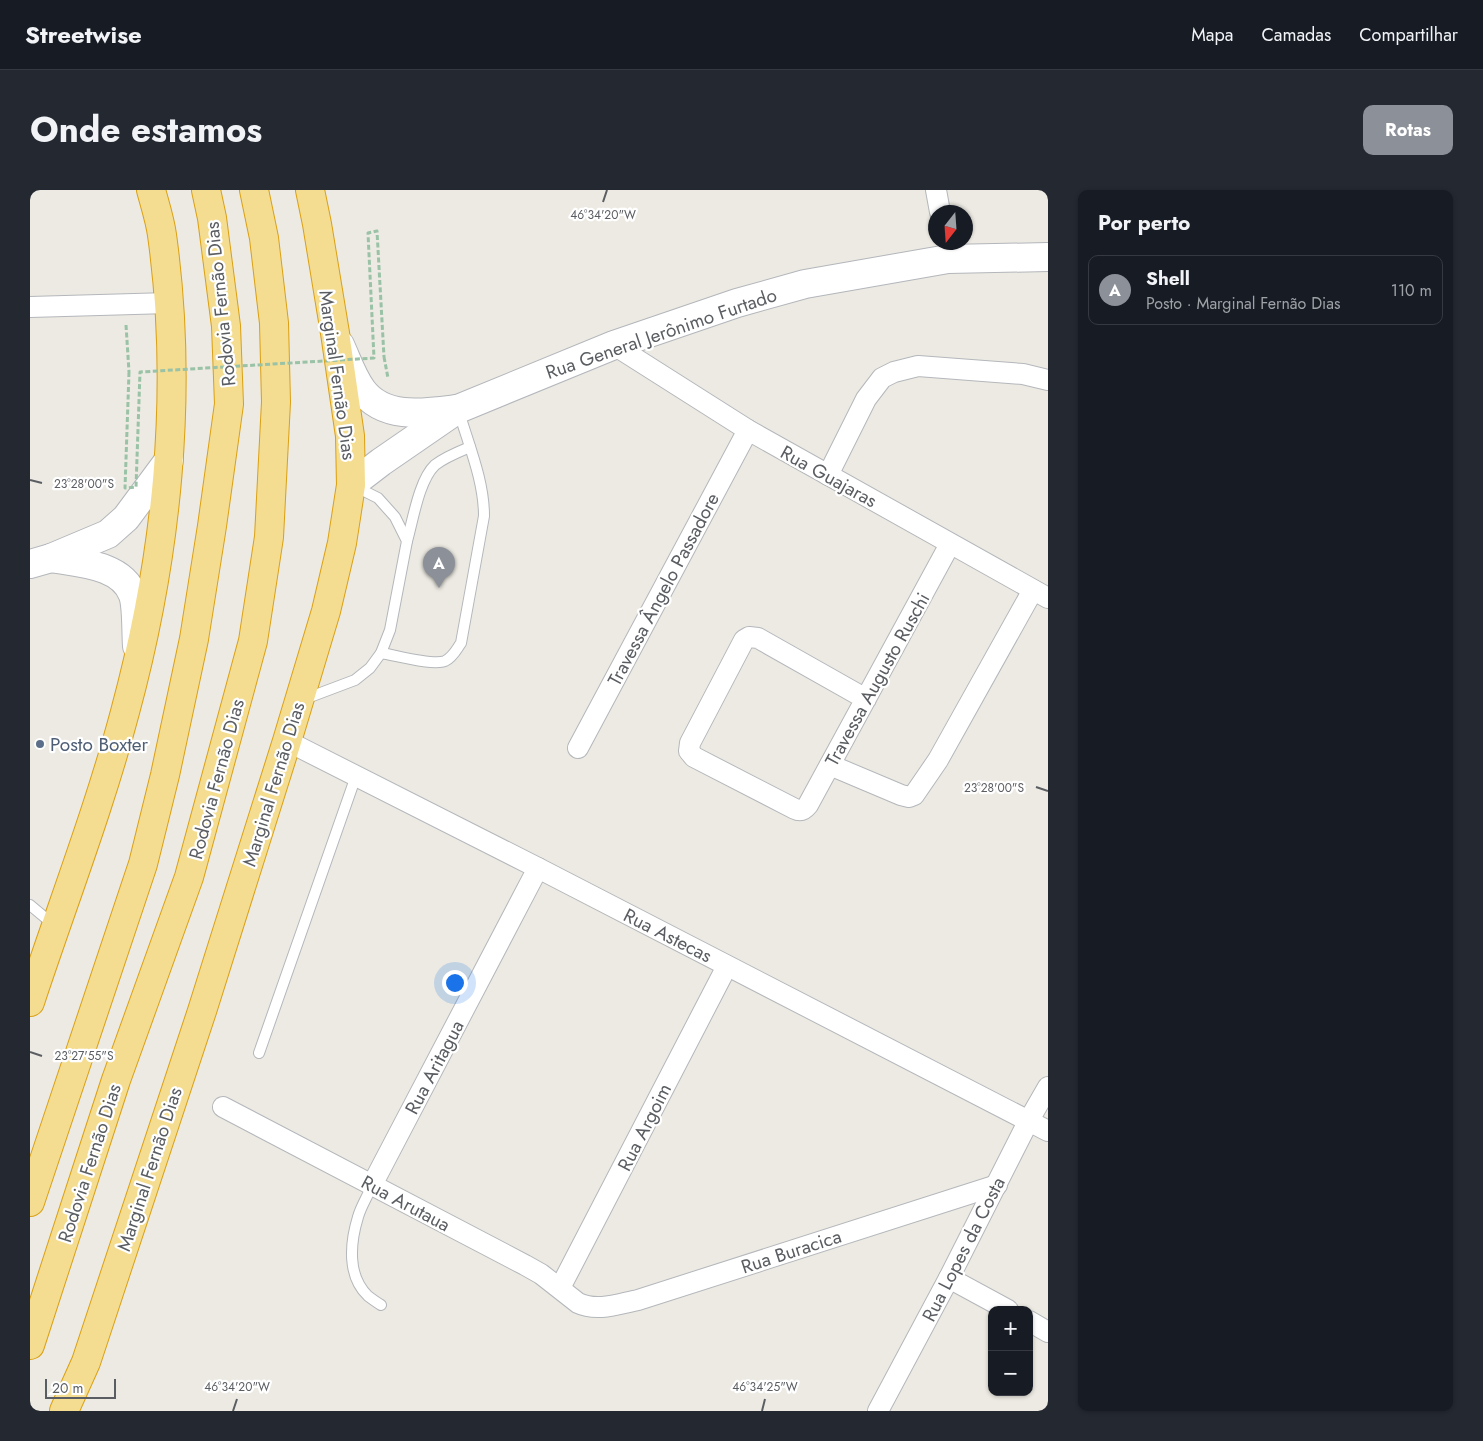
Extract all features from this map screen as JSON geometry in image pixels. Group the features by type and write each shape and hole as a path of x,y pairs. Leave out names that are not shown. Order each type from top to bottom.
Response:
{"highway":[{"path":"30,1002 98,804 125,711 150,602 159,547 169,460 172,405 169,303 162,233 151,190"},
{"name":"Rodovia Fernão Dias","path":"30,1202 143,864 165,775 194,639 229,404 226,326 212,218 206,190"},
{"name":"Rodovia Fernão Dias","path":"30,1345 116,1080 189,877 253,641 269,537 276,402 274,323 264,238 254,190"},
{"name":"Marginal Fernão Dias","path":"64,1411 86,1362 202,1011 299,701 331,592 342,543 352,485 350,436 335,333 310,190"}],"street":[{"path":"936,190 939,205"},
{"name":"Rua General Jerônimo Furtado","path":"352,485 381,462 458,409 614,346 736,303 804,284 947,250 1048,257"},
{"path":"30,307 169,303"},
{"name":"Rua General Jerônimo Furtado","path":"335,333 355,378 363,391 379,404 394,411 403,412 458,409"},
{"name":"Rua Guajaras","path":"614,346 748,430 1041,594"},
{"path":"828,475 866,399 882,378 894,372 918,366 1023,374 1048,380"},
{"name":"Travessa Ângelo Passadore","path":"578,748 748,430"},
{"path":"40,561 108,534 126,518 169,460"},
{"name":"Travessa Augusto Ruschi","path":"866,699 758,638 749,637 744,640 690,743 689,751 694,757 800,811 803,810 808,805 866,699 950,544"},
{"path":"40,561 92,565 118,576 128,585 134,597 138,657"},
{"path":"830,765 901,795 914,795 938,760 1041,594"},
{"name":"Rua Astecas","path":"287,741 1048,1131"},
{"name":"Rua Aritagua","path":"372,1185 538,868"},
{"name":"Rua Argoim","path":"560,1288 727,966"},
{"name":"Rua Lopes da Costa","path":"878,1411 950,1278 1029,1120 1048,1087"},
{"name":"Rua Arutaua","path":"224,1107 525,1265 541,1274 570,1298 584,1306"},
{"name":"Rua Buracica","path":"584,1306 595,1308 638,1300 997,1185"},
{"path":"950,1278 1001,1306"},
{"path":"1033,1323 1048,1332"}],"lane":[{"path":"381,653 434,663 444,661 454,654 461,643 484,516 484,499 458,409"},
{"path":"299,701 355,680 370,668 381,653 390,630 407,541 422,486 434,466 450,455 470,447"},
{"path":"352,485 378,498 395,517 407,541"},
{"path":"258,1052 356,776"},
{"path":"30,905 56,926"},
{"path":"372,1185 358,1216 353,1237 352,1260 356,1279 367,1295 381,1305"}],"path":[{"path":"125,305 128,372 125,488 136,487 140,372 374,358 368,233 377,232 384,357"}],"place":[{"name":"Shell","path":"439,588"},
{"name":"Posto Boxter","path":"40,744"}]}
